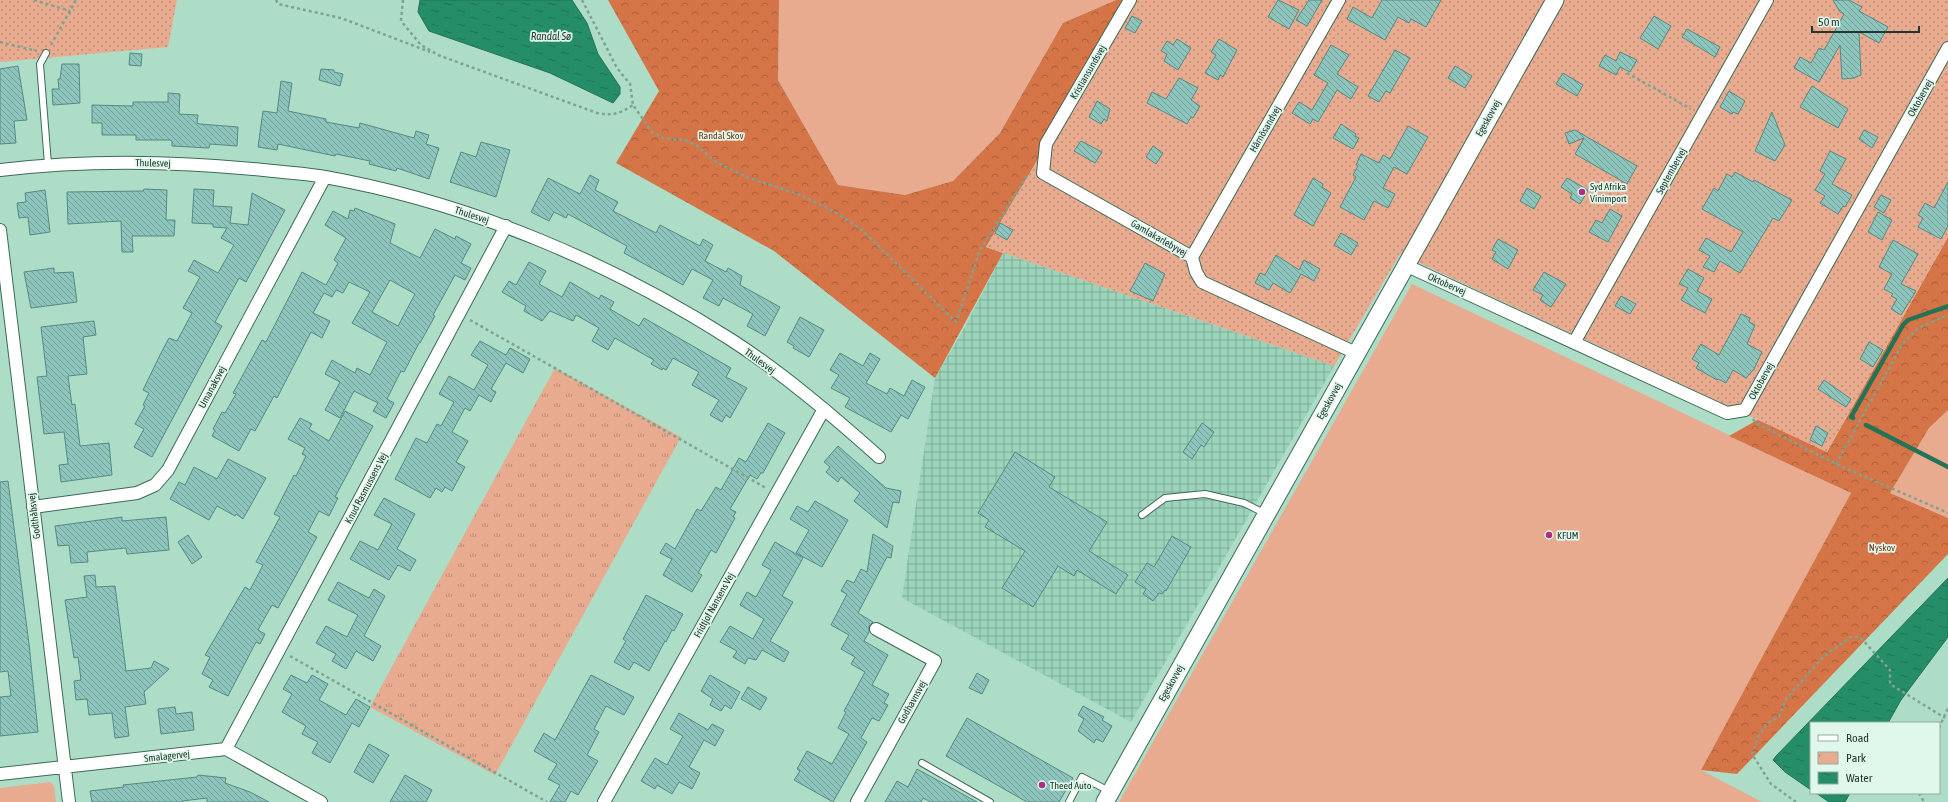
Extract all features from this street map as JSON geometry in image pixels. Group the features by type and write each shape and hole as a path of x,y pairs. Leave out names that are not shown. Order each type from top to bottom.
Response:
{"street":[{"name":"Kristiansundsvej","path":"1043,172 1046,144 1130,0"},
{"name":"Härnösandvej","path":"1192,257 1339,0"},
{"name":"Egeskovvej","path":"1108,797 1555,0"},
{"name":"Septembervej","path":"1575,341 1767,0"},
{"name":"Oktobervej","path":"1405,265 1575,341 1727,412 1745,410 1948,48"},
{"name":"Thulesvej","path":"0,170 48,164 112,162 181,163 325,177 417,198 506,226 572,254 649,292 733,342 824,409 879,457"},
{"name":"Gamlakarlebyvej","path":"1043,172 1192,257 1196,272 1202,282 1356,353"},
{"name":"Umanaksvej","path":"33,507 137,493 155,485 168,470 325,177"},
{"name":"Knud Rasmussens Vej","path":"226,749 506,226"},
{"name":"Godthåbsvej","path":"0,230 69,802"},
{"name":"Fridtjof Nansens Vej","path":"604,802 824,409"},
{"name":"Godhavnsvej","path":"857,802 935,661 876,629"},
{"name":"Smalagervej","path":"0,774 226,749"},
{"path":"226,749 321,802"}],"lane":[{"path":"46,53 40,64 48,164"},
{"path":"1142,515 1165,498 1205,494 1244,503 1266,514"},
{"path":"922,763 990,802"},
{"path":"1069,802 1082,777 1108,797"}],"path":[{"path":"34,0 70,11"},
{"path":"0,42 46,53 76,0"},
{"path":"276,0 278,4 340,18 597,112 610,115 622,112 632,105"},
{"path":"403,0 402,21 421,45 438,55"},
{"path":"582,0 617,68 630,84 632,105 652,132 663,138 685,140 696,145 716,162 749,178 801,195 850,221 862,230 956,322 980,250 1028,176 1043,172"},
{"path":"1627,73 1702,115"},
{"path":"459,314 776,494"},
{"path":"1836,464 1903,343 1918,328 1948,315"},
{"path":"1745,410 1756,423 1836,464 1948,514"},
{"path":"1796,802 1771,784 1760,770 1752,754 1758,735 1769,722 1779,717 1786,699 1824,656 1851,637 1860,637 1890,670 1890,684 1945,718"},
{"path":"279,650 547,802"},
{"path":"1940,726 1945,718 1948,708"}],"shaded area":[{"path":"1003,253 1334,366 1131,722 902,598 935,378 965,327"}],"green space":[{"path":"0,0 177,0 168,47 0,62"},
{"name":"Randal Skov","path":"608,0 779,0 778,80 838,185 905,195 953,181 1000,133 1063,23 1116,0 1132,0 986,247 1003,253 935,378 774,251 616,163 659,91"},
{"path":"779,0 1116,0 1063,23 1000,133 953,181 905,195 838,185 778,80"},
{"path":"1132,0 1948,0 1948,237 1827,452 1400,254 1334,366 986,247"},
{"name":"Nyskov","path":"1948,237 1948,410 1929,428 1890,493 1948,518 1948,554 1737,774 1701,770 1851,493 1729,436 1759,419 1827,452"},
{"name":"KFUM","path":"1412,284 1851,493 1701,770 1762,802 1119,802"},
{"path":"555,368 681,437 495,775 370,707"},
{"path":"1948,410 1948,518 1890,493 1929,428"},
{"path":"50,782 54,786 56,802 0,802 0,788"}],"water":[{"name":"Randal Sø","path":"420,0 572,0 587,23 598,54 620,87 620,94 613,103 550,73 429,31 418,12"},
{"path":"1948,578 1948,637 1901,700 1889,722 1810,722 1810,789 1785,772 1773,760"},
{"path":"1817,794 1849,794 1845,802 1829,802"}],"building":[{"path":"1278,0 1299,10 1289,29 1268,17"},
{"path":"1309,0 1322,0 1307,26 1296,20"},
{"path":"1382,0 1441,0 1426,27 1411,19 1409,23 1398,17 1385,40 1347,19 1353,7 1372,18"},
{"path":"1833,0 1849,0 1862,7 1859,11 1888,27 1879,43 1859,32 1861,75 1854,78 1842,79 1840,45 1819,82 1794,68 1800,57 1811,63 1819,48 1824,50 1844,14 1840,12"},
{"path":"1132,16 1142,21 1135,33 1125,28"},
{"path":"1654,16 1671,26 1658,49 1640,38"},
{"path":"1687,29 1720,47 1715,57 1682,37"},
{"path":"1177,39 1191,48 1178,70 1164,61 1167,54 1161,51 1167,41 1173,45"},
{"path":"1219,39 1237,50 1223,77 1220,75 1218,80 1205,73 1216,55 1211,52"},
{"path":"1331,45 1349,55 1337,74 1358,87 1351,99 1337,90 1318,122 1313,119 1310,124 1292,113 1299,102 1312,110 1328,83 1314,75"},
{"path":"1395,50 1410,58 1390,93 1386,91 1379,102 1368,96"},
{"path":"1620,52 1637,60 1630,72 1620,67 1616,75 1599,66 1605,55 1616,61"},
{"path":"130,53 142,54 141,66 129,65"},
{"path":"62,64 79,64 80,103 53,105 52,89 59,89 58,79 60,79"},
{"path":"18,66 27,120 14,121 16,143 0,144 0,69"},
{"path":"1455,66 1472,76 1465,88 1448,78"},
{"path":"321,69 334,70 334,72 343,74 340,86 319,80"},
{"path":"1563,73 1583,85 1577,96 1556,84"},
{"path":"1179,78 1198,88 1191,100 1200,106 1193,118 1191,117 1187,124 1147,103 1152,92 1166,99"},
{"path":"281,81 292,83 288,111 326,119 326,122 359,128 360,123 414,138 416,131 429,135 426,144 439,148 429,179 397,168 396,171 369,164 370,161 336,154 335,156 278,144 277,150 258,147 263,111 277,113"},
{"path":"1812,86 1848,109 1838,128 1800,107"},
{"path":"1729,91 1745,101 1738,114 1733,112 1732,114 1720,107"},
{"path":"168,93 180,94 179,114 198,115 197,123 238,127 237,146 210,144 209,148 172,146 172,141 170,140 136,140 136,135 102,135 102,123 92,123 92,105 133,106 133,102 168,102"},
{"path":"1097,101 1110,109 1107,121 1104,119 1101,124 1089,117"},
{"path":"1772,112 1785,145 1775,161 1755,151"},
{"path":"1341,124 1356,134 1355,136 1359,138 1353,149 1333,138"},
{"path":"1408,126 1428,137 1407,174 1394,167 1383,188 1395,194 1388,208 1374,201 1364,220 1340,207 1356,177 1353,175 1358,166 1356,165 1361,154 1379,163 1383,155 1390,159"},
{"path":"1575,130 1637,166 1627,184 1575,154 1584,138 1569,144 1565,133"},
{"path":"1864,130 1878,137 1872,148 1859,139"},
{"path":"1081,141 1102,152 1095,163 1074,151"},
{"path":"481,142 510,150 496,197 450,182 461,152 476,157"},
{"path":"1153,146 1163,153 1156,164 1146,157"},
{"path":"1830,151 1846,159 1832,184 1852,195 1845,207 1843,206 1838,214 1820,203 1825,196 1815,190 1825,174 1820,171"},
{"path":"1735,172 1792,200 1779,221 1773,218 1740,273 1720,261 1714,272 1703,267 1710,256 1699,250 1706,238 1731,252 1743,232 1702,209 1714,188 1718,191 1727,174 1732,177"},
{"path":"590,175 599,180 595,190 618,202 613,211 656,233 660,225 700,246 703,239 713,245 705,261 726,272 728,268 742,276 740,285 780,307 765,336 747,326 753,314 723,298 719,306 703,298 713,280 692,269 683,285 624,253 627,246 568,214 566,218 554,212 549,221 531,212 548,178 580,194"},
{"path":"1313,178 1323,184 1322,187 1331,193 1313,226 1294,215"},
{"path":"1567,178 1588,190 1580,204 1570,198 1572,194 1561,187"},
{"path":"1948,182 1948,226 1941,239 1918,227 1923,218 1918,215 1925,203 1934,208"},
{"path":"1527,188 1541,196 1534,209 1520,201"},
{"path":"144,189 167,190 166,220 175,220 174,236 132,236 133,252 122,252 121,221 68,224 67,192 143,191"},
{"path":"194,189 214,190 213,206 232,207 230,223 248,225 252,193 285,210 246,282 239,278 215,322 222,326 152,457 134,447 144,429 135,424 145,406 143,405 149,393 143,390 160,355 169,338 177,341 192,313 183,308 200,277 188,271 194,260 218,273 234,245 221,238 227,228 213,227 213,224 192,223"},
{"path":"45,190 50,232 30,235 28,217 19,218 17,203 26,202 25,193"},
{"path":"1881,195 1891,200 1884,213 1874,207"},
{"path":"355,208 395,224 390,243 420,258 435,229 455,239 456,236 471,244 461,263 471,268 465,280 455,275 433,315 435,316 404,372 401,371 387,399 394,403 386,418 373,411 378,403 354,391 340,418 325,410 340,382 325,374 332,360 355,373 357,368 370,375 387,342 352,323 370,292 349,282 343,293 336,290 332,297 324,293 313,313 330,321 322,338 311,332 277,398 274,396 255,431 251,429 239,451 212,436 215,430 213,429 222,412 225,413 236,394 233,393 262,340 266,342 302,272 326,285 338,263 334,260 346,238 325,225 333,211 348,219 350,210 354,211","holes":["390,280 415,294 398,326 372,312"]},
{"path":"1610,209 1622,216 1608,242 1589,232 1596,220 1602,223"},
{"path":"1878,212 1892,220 1882,240 1868,232"},
{"path":"1000,223 1013,230 1007,240 995,233"},
{"path":"1341,233 1358,243 1351,255 1334,245"},
{"path":"1498,239 1518,250 1508,269 1492,259 1496,252 1492,250"},
{"path":"1893,240 1918,254 1901,284 1916,291 1901,315 1891,309 1897,299 1891,296 1893,294 1884,289 1892,274 1879,267"},
{"path":"1276,255 1299,270 1304,260 1320,269 1314,281 1301,274 1290,293 1273,283 1269,290 1255,283 1260,273 1265,275"},
{"path":"529,262 546,271 539,284 562,297 570,282 599,299 601,295 614,302 610,309 639,326 644,318 731,368 726,377 747,388 730,418 726,415 722,422 710,415 719,400 692,385 699,372 673,358 666,370 663,368 662,370 651,364 654,360 615,338 608,350 592,341 599,328 576,315 573,321 550,311 542,321 524,311 526,306 502,292 509,281 516,285"},
{"path":"1145,263 1165,274 1153,301 1130,291"},
{"path":"54,268 54,273 73,272 77,302 31,308 24,272"},
{"path":"1688,269 1704,278 1697,291 1712,299 1705,313 1681,300 1688,288 1679,284"},
{"path":"1544,272 1566,284 1551,307 1540,300 1543,295 1533,290"},
{"path":"1621,296 1636,304 1630,314 1615,306"},
{"path":"1741,314 1750,318 1749,322 1755,325 1747,344 1762,352 1754,369 1746,378 1733,370 1726,383 1718,379 1717,380 1696,368 1699,363 1692,359 1701,344 1719,355"},
{"path":"800,317 824,330 809,357 793,348 794,346 787,342"},
{"path":"94,321 96,335 83,337 87,374 68,376 72,405 75,404 80,446 109,443 112,475 61,482 59,465 68,464 64,432 44,434 37,377 47,376 41,327"},
{"path":"480,341 506,355 510,348 530,359 523,373 506,363 491,389 496,392 491,402 479,395 470,411 465,408 452,432 468,441 456,462 465,467 452,491 445,487 442,492 436,488 430,498 395,479 416,438 427,443 437,424 441,426 454,402 439,394 449,376 474,390 488,365 471,355"},
{"path":"1869,342 1883,350 1873,367 1860,359"},
{"path":"840,353 863,366 870,353 880,359 866,383 887,394 890,388 904,396 912,380 925,387 908,419 901,415 891,432 845,407 850,398 831,388 839,375 830,370"},
{"path":"1824,380 1851,399 1846,407 1818,389"},
{"path":"345,411 373,426 335,497 338,498 329,516 319,511 308,532 317,537 278,608 272,605 258,630 265,634 260,644 256,642 228,696 209,687 213,680 202,674 210,657 205,655 245,587 250,590 263,565 256,562 280,517 274,514 294,475 296,476 306,456 302,454 305,448 288,439 300,418 312,424 309,429 329,441"},
{"path":"768,423 785,433 763,473 761,473 757,479 750,475 730,509 736,512 733,517 735,518 716,553 711,550 698,573 702,575 692,592 663,575 672,559 660,553 666,543 675,549 697,509 701,511 716,487 721,490 739,458 746,462"},
{"path":"1202,423 1214,432 1204,447 1201,445 1192,459 1183,452"},
{"path":"1816,426 1828,433 1822,446 1810,440"},
{"path":"838,446 886,488 901,491 899,503 893,502 887,528 854,501 860,493 841,477 838,482 826,472 830,467 824,462"},
{"path":"1015,452 1055,477 1049,487 1107,522 1089,551 1128,575 1116,594 1077,570 1074,576 1058,566 1033,607 1002,588 1025,551 985,527 989,520 978,513"},
{"path":"228,459 266,478 243,519 236,514 235,516 217,506 209,520 170,499 179,482 185,485 194,467 217,479"},
{"path":"8,481 29,644 38,732 0,736 0,697 11,696 8,671 0,672 0,482"},
{"path":"384,498 415,514 397,549 416,560 410,571 398,565 389,580 350,559 360,541 378,550 392,524 374,515"},
{"path":"815,501 848,520 822,567 796,553 809,530 790,519 797,506 808,512"},
{"path":"122,517 122,521 166,517 169,550 127,554 126,548 87,552 88,562 71,563 69,545 58,546 55,526"},
{"path":"873,534 893,546 891,558 887,557 858,613 873,622 869,626 869,632 864,641 888,655 872,685 889,694 884,703 888,705 879,721 872,718 861,738 867,742 833,802 794,780 800,771 797,769 807,751 832,764 849,734 838,728 846,712 844,711 865,672 851,664 855,657 841,649 849,635 831,625 847,594 841,591 847,580 854,583 861,569 867,572"},
{"path":"188,535 202,557 192,564 178,542"},
{"path":"1172,536 1191,547 1166,591 1165,590 1162,594 1159,593 1153,601 1143,594 1146,589 1135,582 1147,563 1154,567"},
{"path":"775,542 803,558 782,596 793,602 770,641 789,652 784,662 762,650 756,660 748,658 745,664 733,657 737,651 720,642 730,626 753,639 764,619 740,605 747,592 756,597 771,570 762,565"},
{"path":"95,575 96,587 115,586 126,671 151,668 154,661 169,669 144,692 146,704 125,707 129,736 115,738 112,713 89,715 87,699 76,700 74,681 81,680 78,657 74,658 65,600 87,597 84,576"},
{"path":"338,582 369,598 374,589 385,596 364,636 381,646 373,661 356,651 346,669 332,661 336,654 316,643 326,626 347,637 358,615 328,600"},
{"path":"646,595 683,614 674,631 672,630 666,642 665,641 649,671 634,662 629,670 614,662 626,641 623,639"},
{"path":"977,673 989,680 982,694 969,688"},
{"path":"291,675 307,683 312,675 328,684 319,700 346,715 356,699 370,707 359,727 352,723 330,763 312,753 318,742 302,734 306,726 282,712 292,694 283,689"},
{"path":"591,675 634,697 624,715 606,706 594,729 599,732 587,755 598,761 578,795 571,791 565,802 550,802 560,785 548,779 557,764 534,751 544,733 555,740"},
{"path":"710,675 740,692 731,709 725,705 721,711 710,705 713,699 701,691"},
{"path":"748,687 767,698 760,710 741,699"},
{"path":"1083,706 1104,717 1102,720 1112,726 1103,742 1096,739 1094,743 1078,731 1084,719 1078,715"},
{"path":"175,707 176,714 192,712 194,730 161,734 158,709"},
{"path":"679,713 708,730 712,724 724,730 715,746 704,740 689,767 700,773 692,789 679,782 672,794 657,785 655,789 641,781 655,758 667,765 683,736 670,729"},
{"path":"967,718 1073,778 1059,802 1027,802 946,756"},
{"path":"369,744 389,755 373,783 354,772"},
{"path":"917,769 977,802 931,802 923,798 921,802 885,802 897,781 908,787"},
{"path":"198,775 226,778 225,783 250,792 269,802 207,802 207,798 182,802 92,802 90,791 124,787 123,785 197,777"},
{"path":"405,775 432,790 426,802 390,802"}],"waterway":[{"path":"1853,418 1851,417 1903,325 1908,320 1948,306"},
{"path":"1866,425 1948,467"}],"place":[{"name":"Syd Afrika Vinimport","path":"1582,192"},
{"name":"KFUM","path":"1549,535"},
{"name":"Theed Auto","path":"1042,785"}]}
